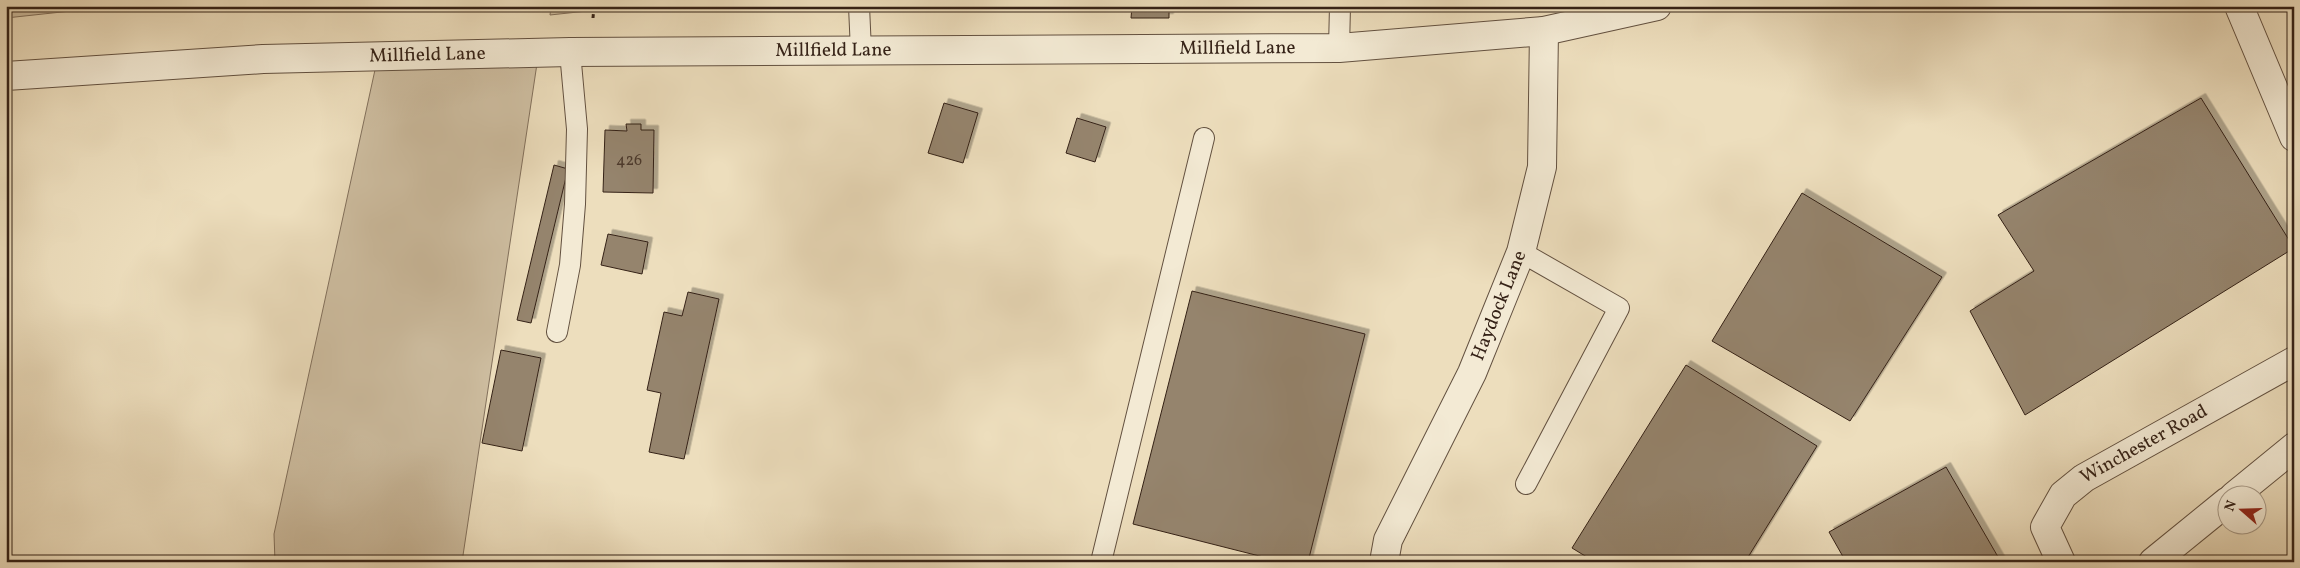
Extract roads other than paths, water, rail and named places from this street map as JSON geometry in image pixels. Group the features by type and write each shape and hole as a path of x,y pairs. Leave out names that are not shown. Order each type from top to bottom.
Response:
{"street":[{"name":"Millfield Lane","path":"6,76 263,59 570,52 1339,48 1544,31 1657,6"},
{"path":"2239,6 2294,137"},
{"name":"Haydock Lane","path":"1384,562 1388,540 1472,373 1521,252 1542,167 1544,31"},
{"name":"Winchester Road","path":"2061,562 2045,527 2063,495 2084,478 2294,361"},
{"path":"2246,486 2294,447"},
{"path":"2153,562 2218,509"}],"lane":[{"path":"859,6 860,51"},
{"path":"1339,48 1340,6"},
{"path":"557,332 570,265 575,204 578,129 570,52"},
{"path":"1101,562 1204,138"},
{"path":"1521,252 1619,308 1526,484"}]}
